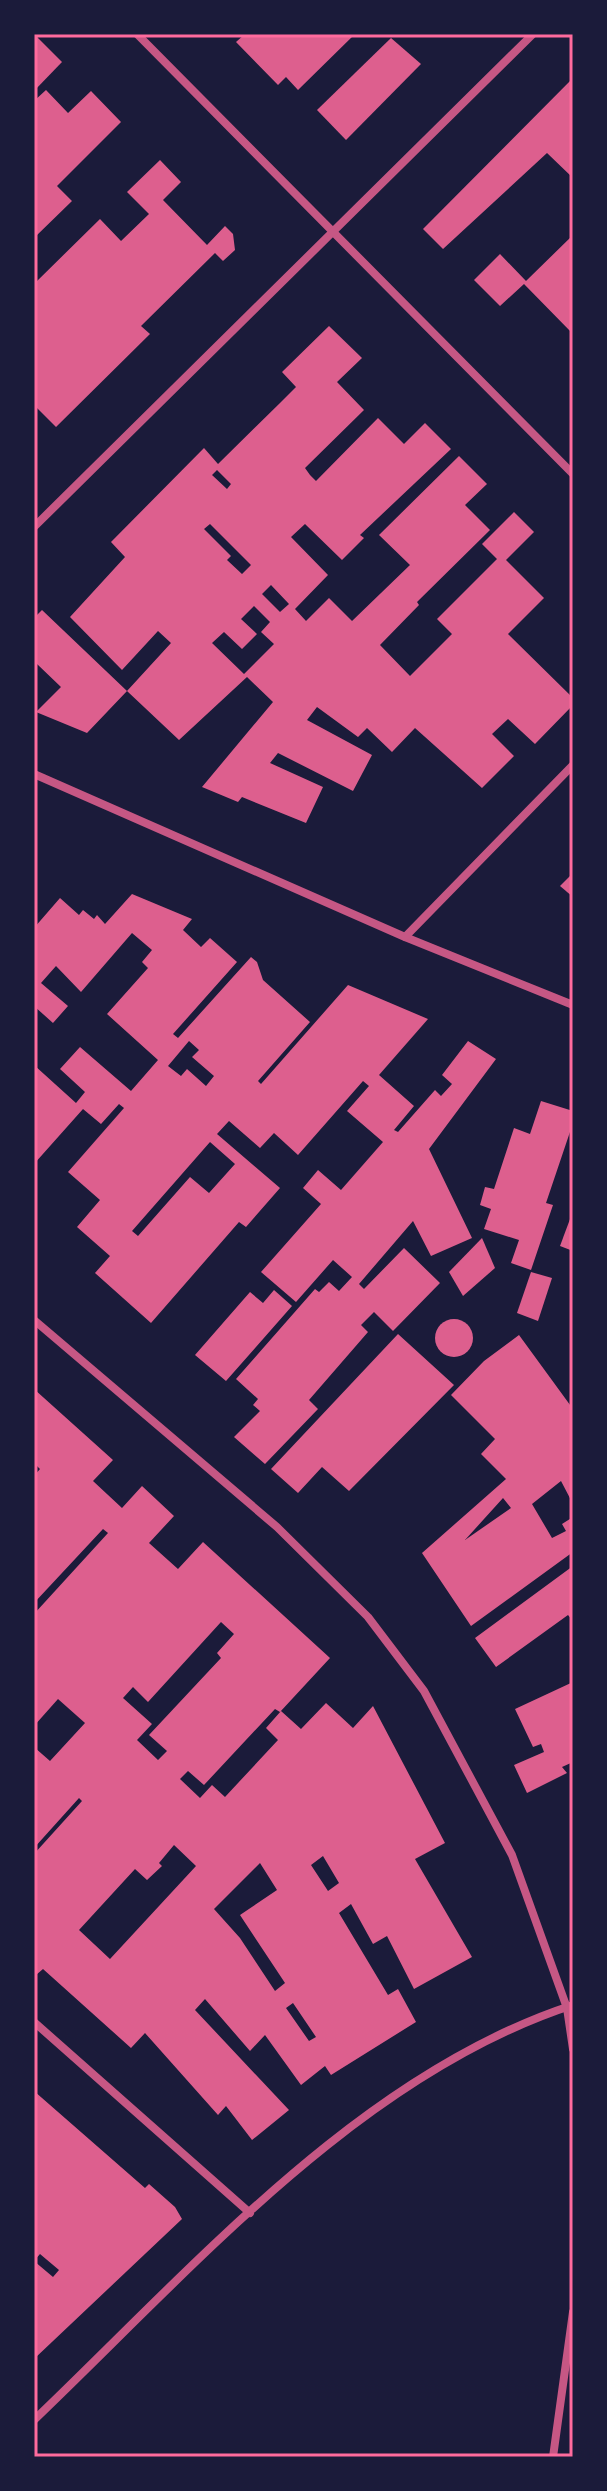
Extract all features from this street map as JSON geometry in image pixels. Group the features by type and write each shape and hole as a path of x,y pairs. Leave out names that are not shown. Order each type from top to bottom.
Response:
{"street":[{"path":"137,34 573,474"},
{"path":"34,527 533,34"},
{"path":"405,937 573,765"},
{"path":"34,774 405,937 573,1005"},
{"path":"34,1320 277,1527 368,1617 424,1691 512,1855 570,2006 573,2049"},
{"path":"34,2420 250,2213 365,2116 431,2070 510,2028 570,2006"},
{"path":"34,2022 250,2213"},
{"path":"553,2457 573,2312"}],"building":[{"path":"34,34 62,62 34,91"},
{"path":"245,34 355,34 298,90 286,77 278,85 236,42"},
{"path":"391,38 421,64 346,140 317,110"},
{"path":"573,78 573,178 547,153 443,249 423,229"},
{"path":"46,90 68,113 91,91 121,122 57,186 72,201 34,238 34,101"},
{"path":"160,160 181,182 163,200 207,245 225,226 233,234 235,250 223,261 215,253 141,326 150,334 56,427 34,405 34,284 100,219 121,241 149,214 127,192"},
{"path":"573,235 571,332 524,284 500,306 474,280 500,254 526,281"},
{"path":"329,326 362,358 337,382 364,410 305,468 316,481 378,418 404,444 425,423 451,449 360,535 364,538 342,560 305,524 291,537 328,575 295,609 306,621 329,598 352,621 410,565 379,535 459,456 487,484 465,505 490,530 417,602 419,605 380,645 410,676 452,634 437,619 497,559 482,544 514,512 534,532 506,560 544,598 508,634 573,698 573,705 535,744 508,719 492,734 514,756 482,788 415,728 392,752 367,728 358,737 317,707 307,720 372,755 353,791 278,753 270,763 323,787 306,823 242,797 238,802 202,787 273,702 247,677 179,740 127,691 171,643 158,631 122,670 70,617 125,557 111,542 204,448 218,464 296,387 282,372","holes":["217,470 231,484 227,489 212,475","210,524 251,565 242,574 227,560 231,556 204,529","271,585 289,604 280,612 262,594","254,606 270,622 261,632 274,644 244,674 212,643 224,632 242,649 257,634 241,619"]},
{"path":"42,610 127,691 87,733 36,712 61,687 37,664 34,667 34,618"},
{"path":"573,873 573,897 560,886"},
{"path":"132,894 192,919 183,930 201,947 210,938 237,962 173,1034 178,1038 251,957 257,962 263,980 310,1022 258,1081 261,1084 348,985 428,1019 379,1075 414,1106 394,1130 398,1132 435,1090 441,1096 452,1084 442,1075 468,1041 496,1059 429,1149 472,1238 431,1256 413,1221 359,1284 364,1289 404,1248 440,1283 393,1331 374,1312 361,1325 368,1332 309,1400 318,1409 265,1464 234,1437 260,1411 253,1405 258,1399 236,1379 315,1289 319,1292 329,1282 339,1291 352,1277 333,1260 296,1302 261,1272 321,1204 303,1188 318,1170 341,1190 383,1142 347,1111 369,1086 363,1081 298,1155 274,1133 260,1148 229,1121 217,1134 280,1188 246,1227 239,1222 151,1323 95,1273 110,1256 77,1227 100,1200 68,1172 124,1108 119,1104 101,1124 83,1109 34,1164 34,1065 76,1103 85,1092 60,1069 80,1047 131,1091 158,1060 107,1014 148,968 142,962 152,950 132,933 81,992 56,966 41,983 68,1006 53,1023 34,1006 34,928 60,898 79,915 83,910 94,919 97,915 105,924","holes":["189,1041 199,1050 192,1057 214,1076 206,1086 187,1069 181,1076 168,1066","210,1142 235,1164 209,1193 190,1177 138,1236 132,1231"]},
{"path":"541,1101 573,1111 573,1123 546,1203 553,1205 531,1270 511,1263 519,1240 484,1229 491,1209 480,1205 485,1187 494,1189 514,1128 530,1134"},
{"path":"573,1211 573,1251 560,1246"},
{"path":"482,1238 495,1268 463,1296 449,1272"},
{"path":"531,1272 552,1278 538,1321 517,1313"},
{"path":"274,1290 292,1306 226,1381 195,1355 250,1292 263,1303"},
{"path":"454,1319 467,1325 473,1338 467,1351 454,1357 441,1351 435,1338 441,1325"},
{"path":"398,1334 454,1385 349,1491 322,1467 298,1493 271,1469"},
{"path":"519,1335 573,1409 573,1504 561,1481 532,1504 552,1538 566,1531 562,1524 573,1517 573,1552 471,1626 422,1553 506,1479 481,1454 495,1439 451,1395 484,1361","holes":["503,1498 511,1508 465,1540"]},
{"path":"34,1389 113,1460 93,1481 122,1508 142,1486 174,1516 149,1543 178,1569 203,1542 330,1658 280,1712 275,1709 204,1785 188,1771 180,1779 200,1798 212,1785 225,1797 278,1740 266,1728 281,1711 301,1729 326,1703 353,1728 373,1706 445,1843 415,1859 472,1957 414,1989 387,1936 373,1944 351,1904 339,1913 388,1995 398,1989 416,2022 331,2075 325,2066 301,2085 265,2035 250,2051 205,1999 195,2010 289,2110 252,2140 226,2106 218,2115 145,2033 131,2048 43,1969 36,1975 34,1973 34,1854 82,1801 79,1798 34,1848 34,1747 50,1761 85,1723 58,1699 34,1726 34,1614 108,1533 103,1529 34,1603 34,1476 40,1469 34,1463","holes":["221,1622 234,1634 217,1653 221,1658 149,1735 167,1751 158,1760 137,1740 152,1724 123,1698 133,1687 148,1702","174,1845 196,1866 110,1959 79,1930 135,1869 147,1880 162,1866 159,1863","323,1856 339,1883 328,1891 311,1865","260,1863 277,1890 240,1915 285,1983 275,1991 240,1938 214,1909","293,2003 316,2037 309,2041 286,2008"]},
{"path":"573,1566 573,1621 568,1615 496,1667 475,1638"},
{"path":"573,1682 573,1762 562,1767 567,1773 527,1793 514,1765 544,1752 541,1744 533,1747 515,1709"},
{"path":"34,2091 145,2188 149,2184 175,2207 182,2219 34,2359 34,2261","holes":["40,2254 59,2270 53,2277 34,2261"]}]}
